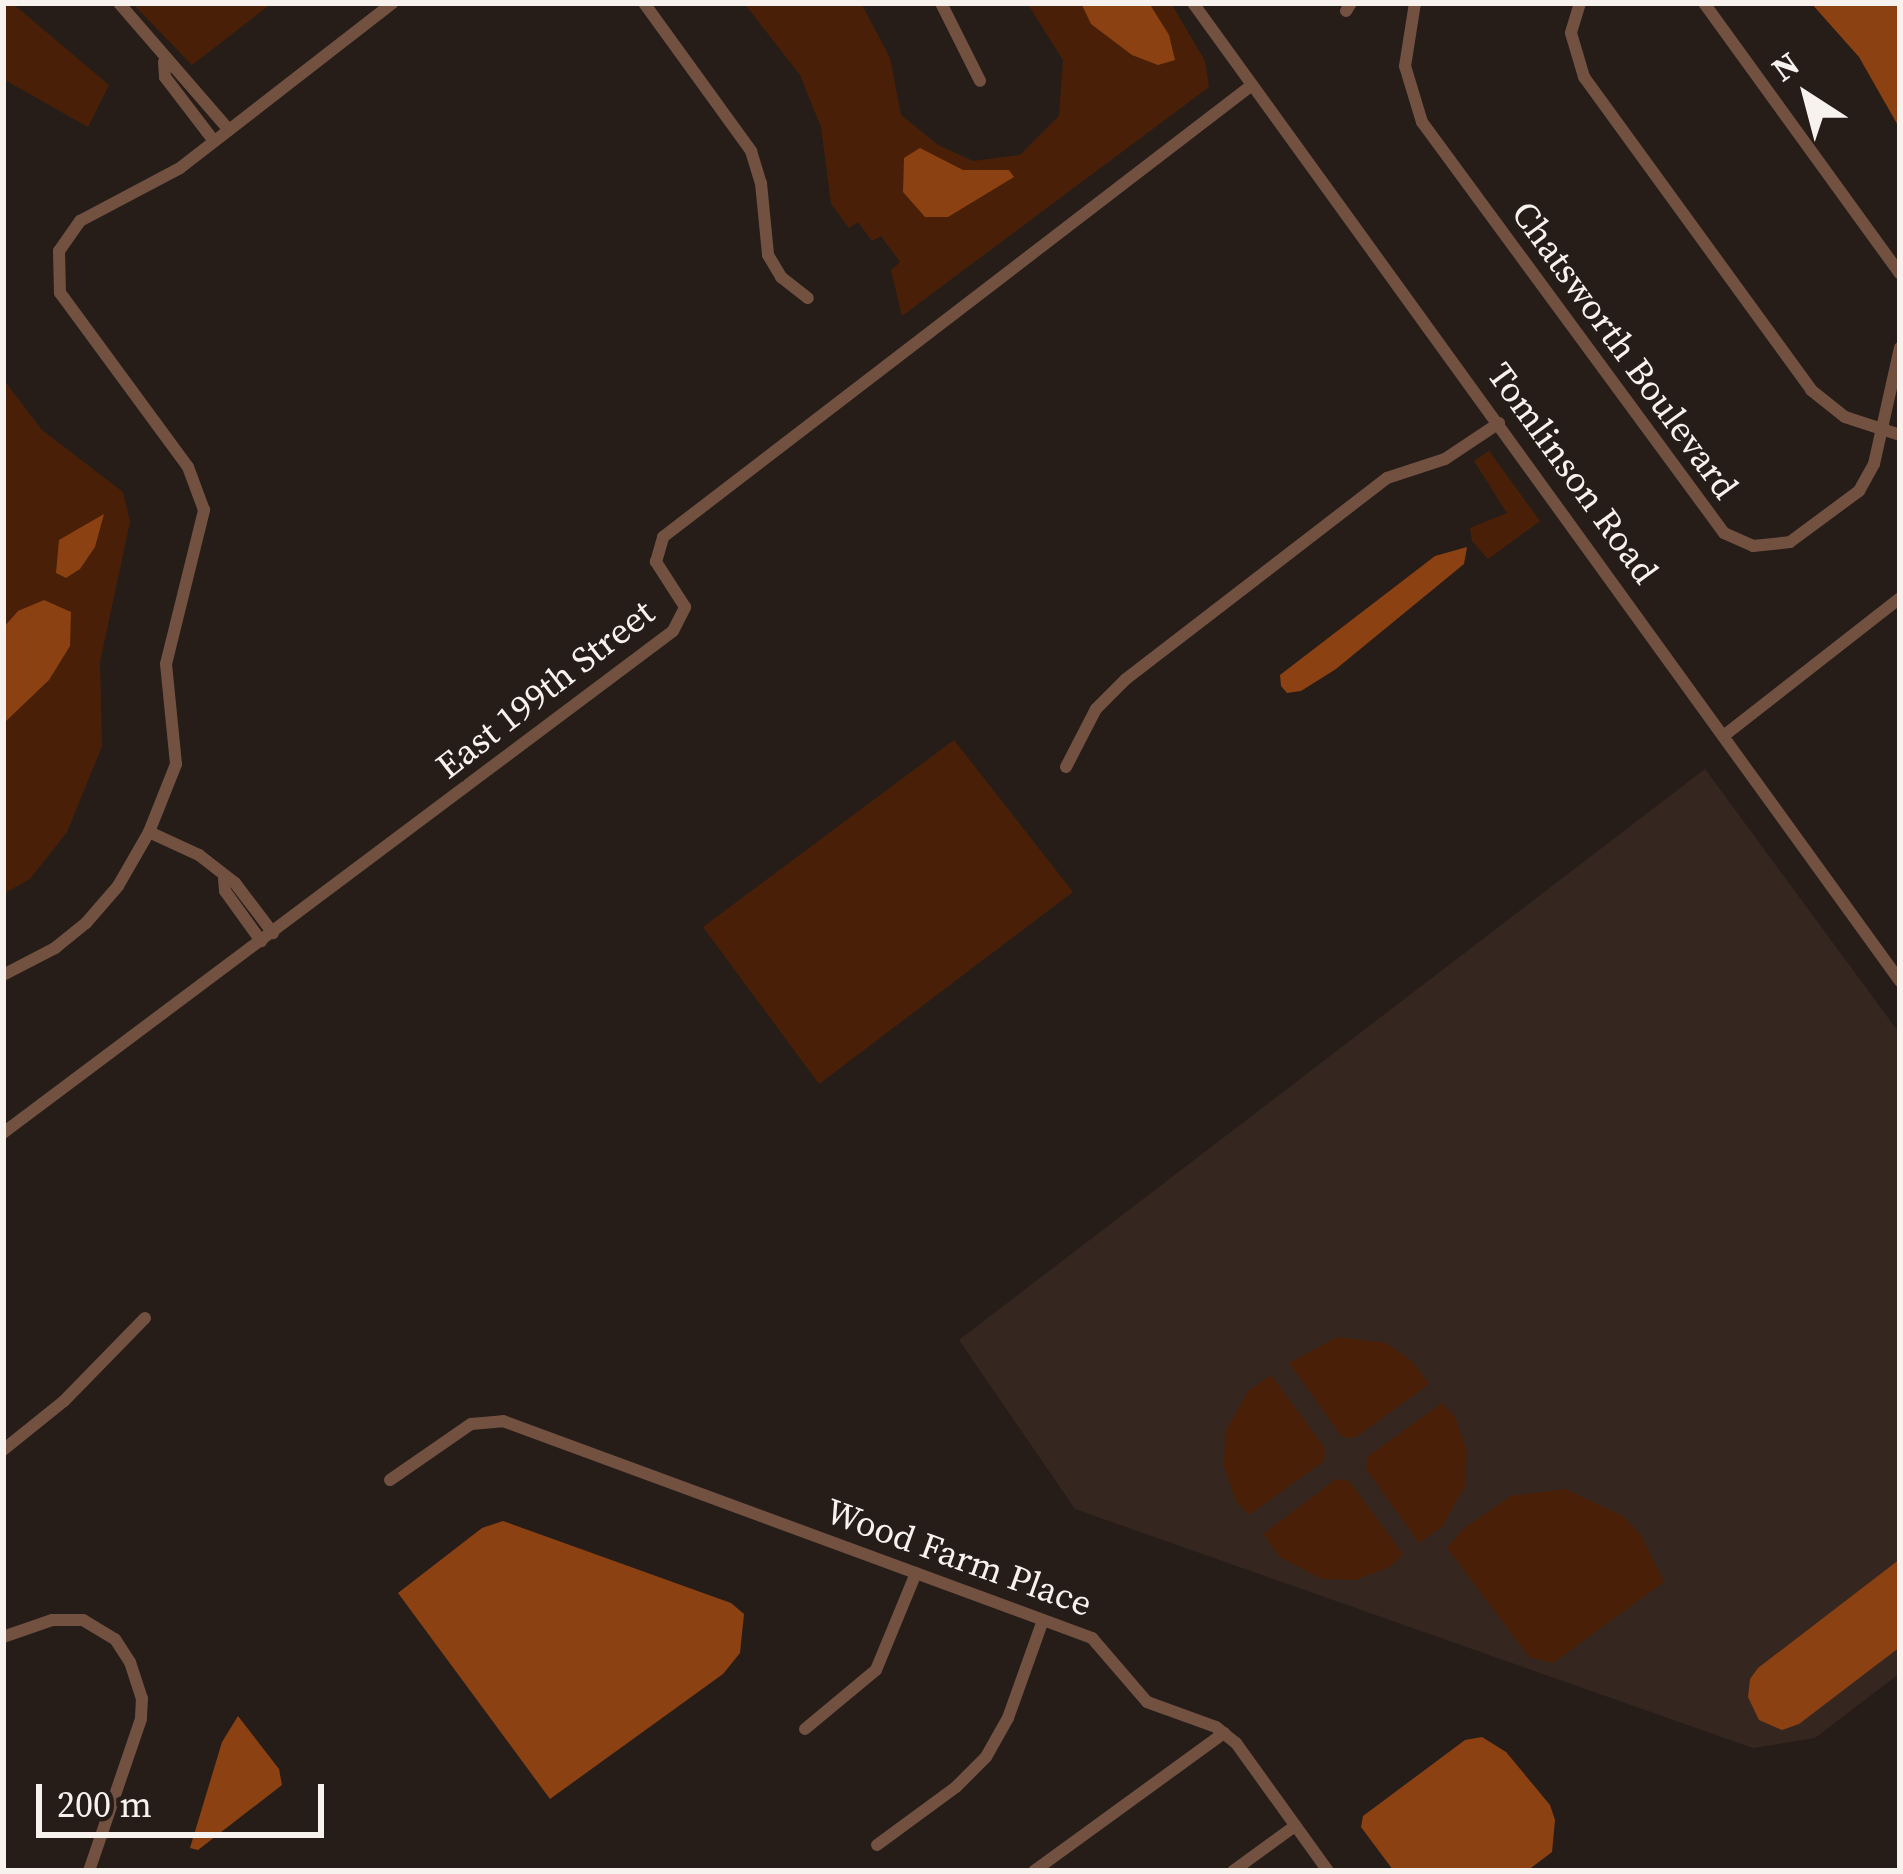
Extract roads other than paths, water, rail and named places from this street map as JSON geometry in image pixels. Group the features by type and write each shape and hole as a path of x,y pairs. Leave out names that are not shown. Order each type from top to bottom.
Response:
{"street":[{"path":"119,3 164,62 180,68 229,130"},
{"path":"3,975 38,958 86,923 118,886 149,832 178,751 166,664 202,526 203,496 188,467 67,305 56,261 80,221 162,179 393,3"},
{"path":"644,3 751,151 761,183 768,255 781,277 808,298"},
{"path":"941,3 980,81"},
{"name":"Tomlinson Road","path":"1193,3 1726,734 1900,981"},
{"name":"Chatsworth Boulevard","path":"1415,3 1405,66 1422,122 1718,527 1753,546 1796,540 1859,490 1872,468 1900,348"},
{"path":"1580,3 1571,40 1584,77 1811,390 1836,412 1900,435"},
{"path":"1704,3 1900,274"},
{"path":"164,62 165,77 214,141"},
{"name":"East 199th Street","path":"3,1133 679,626 683,602 656,562 663,537 1252,85"},
{"path":"1066,767 1091,717 1126,679 1387,478 1445,459 1499,423"},
{"path":"1726,734 1900,598"},
{"path":"149,832 199,855 224,879 225,891 267,937"},
{"path":"3,1450 64,1402 145,1318"},
{"name":"Wood Farm Place","path":"390,1480 461,1429 483,1420 513,1424 1099,1641 1154,1708 1224,1732"},
{"path":"805,1729 854,1694 876,1670 916,1573"},
{"path":"3,1637 52,1620 82,1620 115,1639 130,1662 142,1698 141,1719 88,1871"},
{"path":"877,1845 956,1787 986,1757 1008,1718 1043,1620"},
{"path":"1034,1871 1224,1732 1328,1871"},
{"path":"1233,1871 1295,1826"}]}
